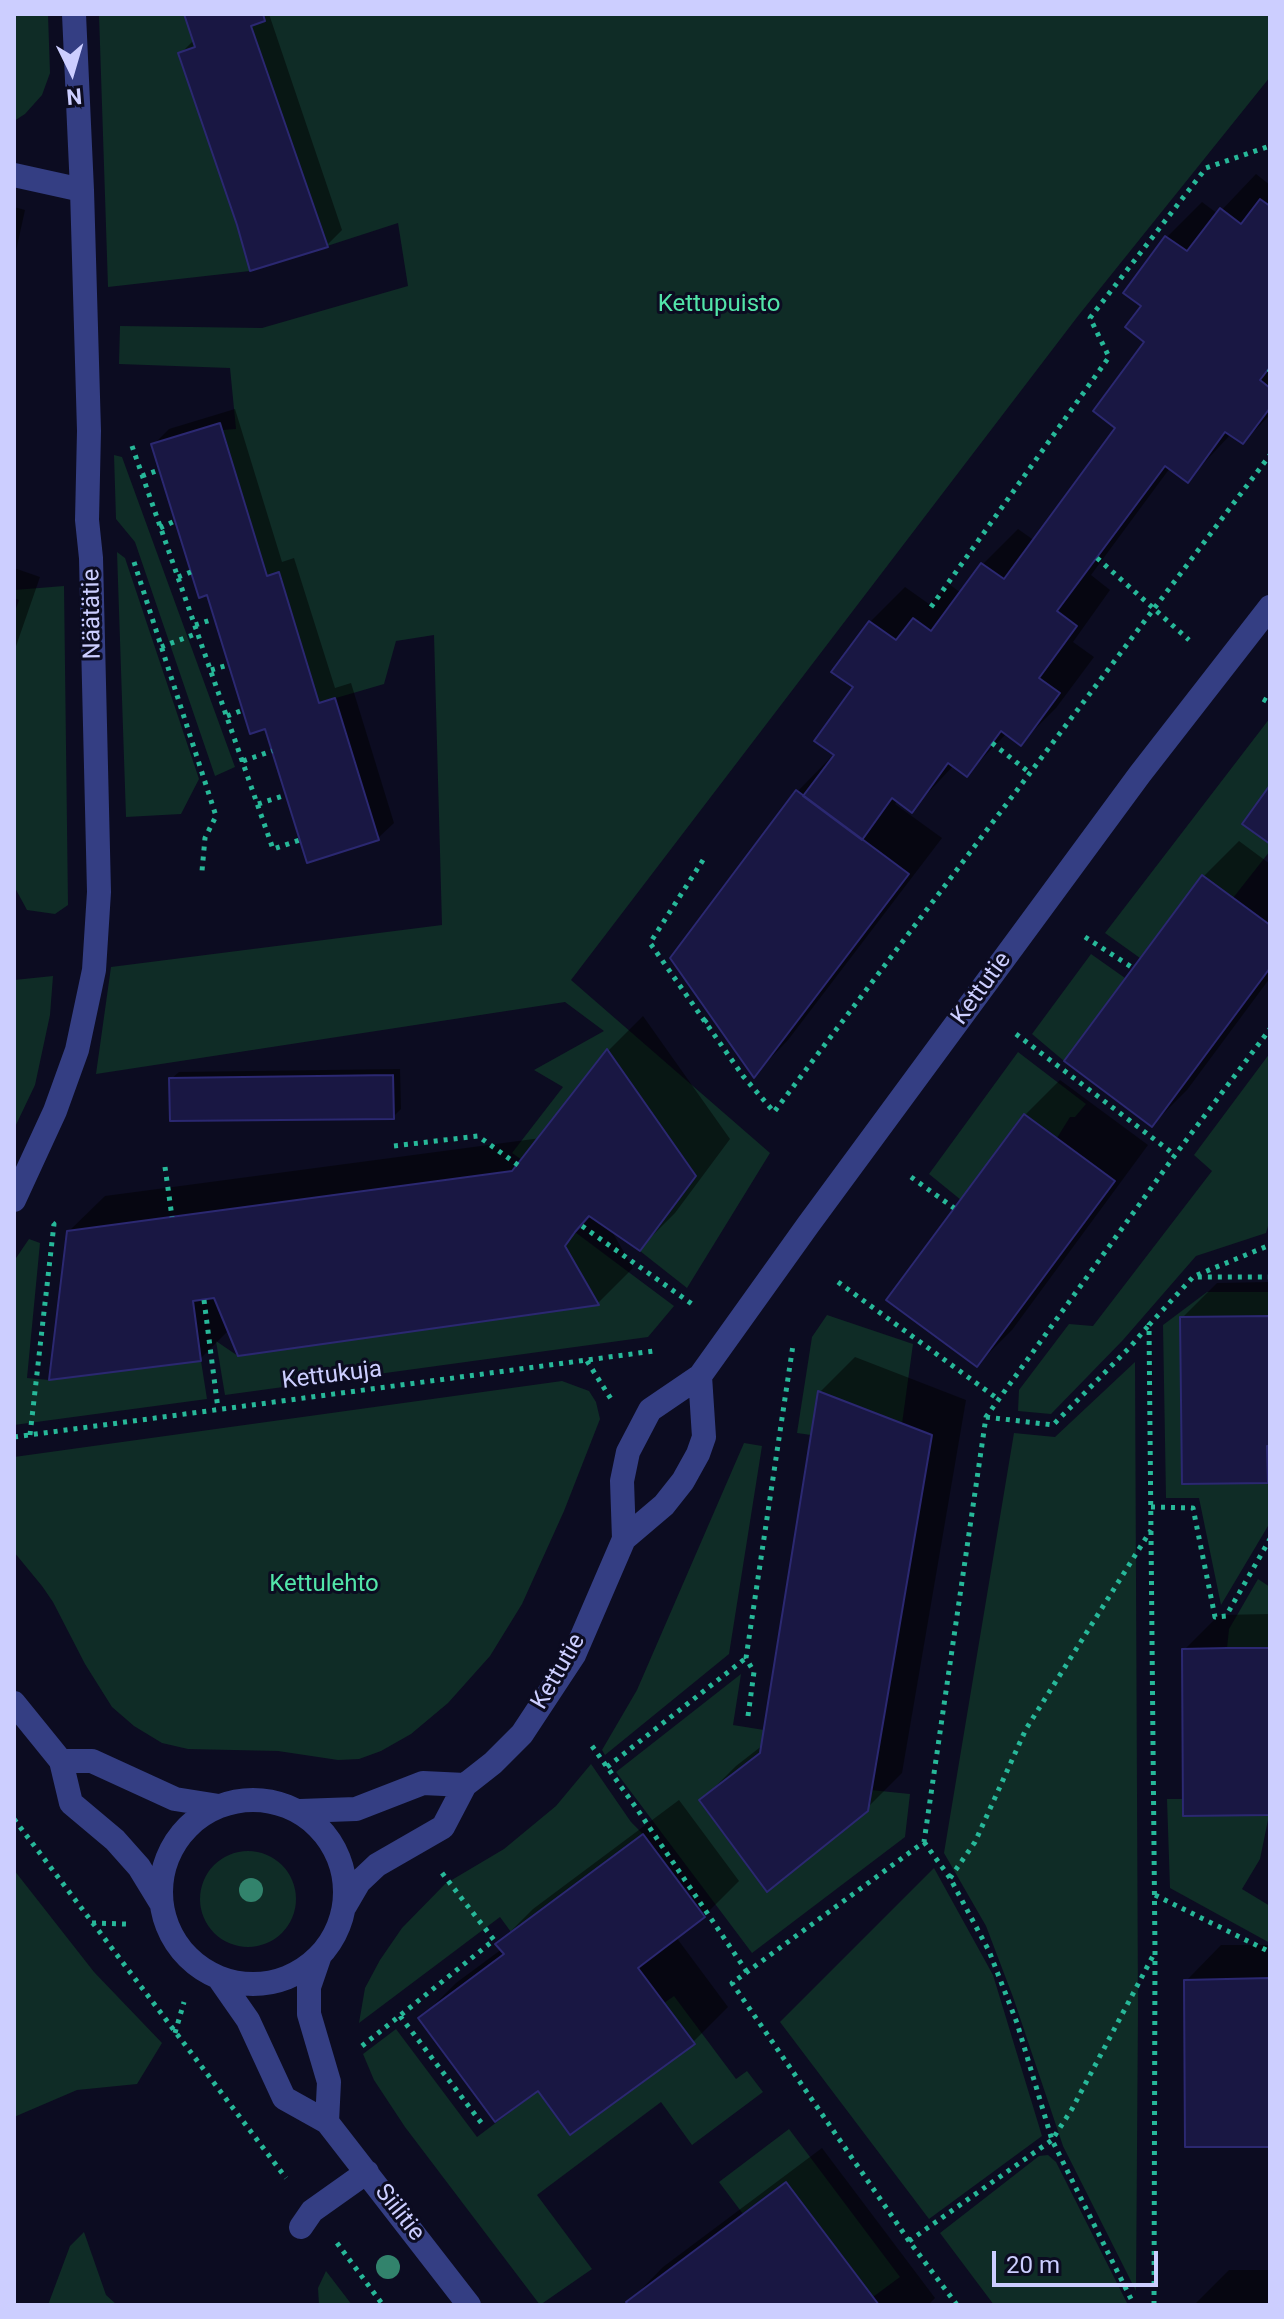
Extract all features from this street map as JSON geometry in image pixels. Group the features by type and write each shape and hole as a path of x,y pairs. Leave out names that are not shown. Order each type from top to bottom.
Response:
{"street":[{"name":"Näätätie","path":"16,1197 55,1111 77,1050 94,970 99,878 91,558 87,520 89,431 74,14"},
{"path":"14,175 82,190"},
{"name":"Kettutie","path":"345,1906 359,1882 377,1865 443,1827 465,1785 522,1734 574,1655 624,1539 622,1481 628,1452 650,1410 700,1376 1130,787 1270,607"},
{"name":"Kettutie","path":"624,1539 664,1505 683,1481 698,1454 704,1437 700,1376"},
{"path":"14,1703 61,1761 71,1803 115,1840 139,1867 162,1905"},
{"path":"61,1761 92,1761 175,1799 219,1806"},
{"path":"300,1811 321,1829 337,1852 345,1878 345,1906 336,1933 320,1955 298,1972 273,1982 245,1983 218,1977 195,1963 179,1947 162,1905 161,1883 166,1861 176,1841 195,1820 219,1806 246,1799 273,1802 300,1811 356,1809 423,1783 465,1785"},
{"path":"320,1955 309,1987 309,2014 329,2082 327,2122"},
{"name":"Siilitie","path":"218,1977 248,2020 284,2098 327,2122 469,2305"},
{"path":"306,2219 367,2172"}],"path":[{"path":"931,607 1109,357 1090,318 1206,168 1270,146"},
{"path":"703,860 650,943 743,1076 774,1112 1270,455"},
{"path":"135,457 273,849 300,840"},
{"path":"142,476 159,470"},
{"path":"160,528 175,521"},
{"path":"130,548 216,816 205,838 202,871"},
{"path":"1097,558 1189,640"},
{"path":"178,577 191,572"},
{"path":"195,625 214,619"},
{"path":"161,647 198,633"},
{"path":"211,670 228,665"},
{"path":"1263,699 1270,703"},
{"path":"227,716 243,710"},
{"path":"992,743 1030,773"},
{"path":"243,761 272,751"},
{"path":"258,804 286,795"},
{"path":"1085,937 1133,968"},
{"path":"704,1022 711,1016"},
{"path":"1134,2305 1052,2140 1017,2023 989,1951 950,1878 924,1842 986,1417 1270,1029"},
{"path":"1016,1034 1175,1155"},
{"path":"394,1146 478,1136 518,1165"},
{"path":"165,1167 172,1217"},
{"path":"911,1177 954,1208"},
{"path":"16,1197 54,1224 30,1435"},
{"path":"582,1226 692,1304"},
{"path":"986,1417 1053,1425 1193,1277 1270,1245"},
{"path":"1193,1277 1270,1277"},
{"path":"838,1282 998,1399"},
{"path":"204,1300 218,1409"},
{"path":"1149,1325 1155,1895 1154,2305"},
{"path":"748,1716 754,1672 746,1658 793,1345"},
{"name":"Kettukuja","path":"14,1437 654,1351"},
{"path":"587,1361 616,1406"},
{"path":"1151,1507 1193,1508 1215,1617 1226,1616 1270,1539"},
{"path":"950,1878 975,1842 1026,1729 1152,1530"},
{"path":"607,1767 746,1658"},
{"path":"592,1746 748,1973"},
{"path":"14,1819 306,2219 383,2305"},
{"path":"924,1842 732,1983 909,2241 957,2305"},
{"path":"352,2054 494,1940 441,1872"},
{"path":"1155,1895 1270,1952"},
{"path":"909,2241 1052,2140 1072,2109 1155,1952"},
{"path":"400,2016 483,2125"}],"green space":[{"path":"14,14 48,14 50,73 42,95 14,121"},
{"name":"Kettupuisto","path":"99,14 1270,14 1270,77 1078,316 571,980 770,1153 687,1288 640,1251 696,1175 607,1050 522,1160 512,1153 563,1087 534,1070 604,1031 565,1002 96,1074 111,967 442,925 434,635 396,641 384,684 319,703 279,573 267,576 222,430 236,429 230,368 119,364 120,326 262,328 408,286 398,223 250,271 108,287"},
{"path":"114,455 122,457 235,767 215,776 135,542 116,519"},
{"path":"117,552 125,558 199,779 181,814 126,817"},
{"path":"64,586 68,905 55,914 27,910 14,886 14,614 19,600 14,598 14,590"},
{"path":"1270,718 1270,785 1242,823 1270,844 1270,851 1233,898 1202,876 1140,958 1105,933"},
{"path":"1091,954 1125,978 1064,1061 1032,1034"},
{"path":"53,976 50,1015 35,1085 14,1129 14,980"},
{"path":"1018,1052 1086,1104 1075,1117 1070,1117 1057,1138 1023,1114 961,1200 929,1174"},
{"path":"1270,1053 1270,1219 1266,1233 1196,1256 1123,1340 1051,1414 1018,1411 1019,1390 1069,1324 1093,1326 1212,1171 1194,1155"},
{"path":"575,1232 674,1306 648,1337 225,1395 216,1341 238,1356 598,1305 565,1246"},
{"path":"29,1239 40,1243 27,1378 49,1380 201,1361 207,1399 14,1425 14,1261"},
{"path":"1207,1292 1270,1292 1270,1316 1180,1318 1182,1484 1268,1483 1268,1526 1221,1605 1199,1498 1166,1498 1163,1325"},
{"path":"827,1315 913,1344 902,1424 811,1435 797,1433 812,1337"},
{"path":"1135,1362 1136,2291 1063,2146 986,1926 944,1853 1014,1433 1055,1437"},
{"name":"Kettulehto","path":"562,1381 589,1391 596,1402 600,1419 564,1511 522,1604 490,1656 448,1703 411,1734 359,1759 338,1760 278,1751 188,1749 162,1743 134,1726 112,1707 85,1664 53,1602 14,1552 14,1457"},
{"path":"744,1443 762,1446 729,1654 605,1755 602,1750 637,1690"},
{"path":"1258,1579 1270,1587 1270,1648 1227,1648 1229,1629"},
{"path":"741,1674 733,1725 764,1730 760,1753 699,1801 767,1892 868,1811 871,1790 910,1794 905,1837 752,1953 616,1772"},
{"path":"591,1764 631,1822 643,1834 511,1932 500,1917 359,2023 365,1988 402,1928 445,1884 504,1849 556,1806"},
{"path":"1167,1799 1183,1799 1184,1816 1269,1815 1260,1859 1242,1889 1270,1906 1270,1943 1170,1888"},
{"path":"248,1851 266,1855 282,1865 292,1881 296,1899 292,1917 282,1933 266,1943 248,1947 230,1943 214,1933 204,1917 200,1899 204,1881 214,1865 230,1855"},
{"path":"934,1868 993,1975 1042,2136 929,2219 780,2022"},
{"path":"14,1870 94,1972 162,2043 137,2084 77,2090 14,2117"},
{"path":"674,1996 736,2079 747,2071 763,2092 692,2145 661,2102 537,2195 592,2269 540,2305 405,2127 374,2080 363,2054 396,2029 477,2137 538,2091 571,2135 694,2044 664,2003"},
{"path":"789,2129 900,2277 873,2297 786,2182 743,2214 719,2182"},
{"path":"1048,2155 1056,2162 1128,2305 994,2305 940,2233 1039,2156"},
{"path":"84,2232 106,2295 117,2305 48,2305 70,2246"},
{"path":"326,2271 352,2305 319,2305 318,2288"}],"building":[{"path":"184,14 263,14 265,21 251,26 328,247 250,271 178,53 195,47"},
{"path":"1260,199 1270,206 1270,367 1260,380 1270,388 1270,408 1243,444 1225,432 1188,483 1165,466 1057,611 1077,626 1039,678 1060,693 1021,746 1001,731 967,777 948,763 912,813 892,798 862,840 803,796 834,755 814,741 853,687 831,672 869,621 896,640 913,618 931,631 981,563 1004,579 1115,428 1093,411 1144,342 1125,327 1141,306 1123,293 1165,236 1187,251 1220,208 1241,224"},
{"path":"220,423 267,576 279,572 319,703 335,698 379,840 307,863 265,729 250,734 207,595 199,598 151,444"},
{"path":"1270,785 1270,844 1242,824"},
{"path":"796,790 909,874 754,1078 670,958"},
{"path":"1202,875 1270,925 1270,968 1152,1127 1064,1061"},
{"path":"607,1049 696,1176 640,1251 589,1216 575,1232 565,1246 599,1305 238,1356 214,1298 193,1301 201,1361 49,1380 67,1231 512,1171"},
{"path":"393,1075 394,1119 170,1121 169,1078"},
{"path":"1024,1114 1115,1181 977,1367 886,1300"},
{"path":"1270,1316 1268,1483 1182,1484 1180,1317"},
{"path":"818,1391 932,1435 868,1811 767,1892 699,1800 760,1753"},
{"path":"1270,1648 1269,1815 1183,1816 1182,1649"},
{"path":"643,1834 705,1917 638,1968 695,2044 570,2135 538,2091 495,2122 418,2018 504,1954 495,1944"},
{"path":"1270,1978 1270,2147 1185,2147 1184,1980"},
{"path":"786,2182 879,2305 628,2305 626,2302"}]}
